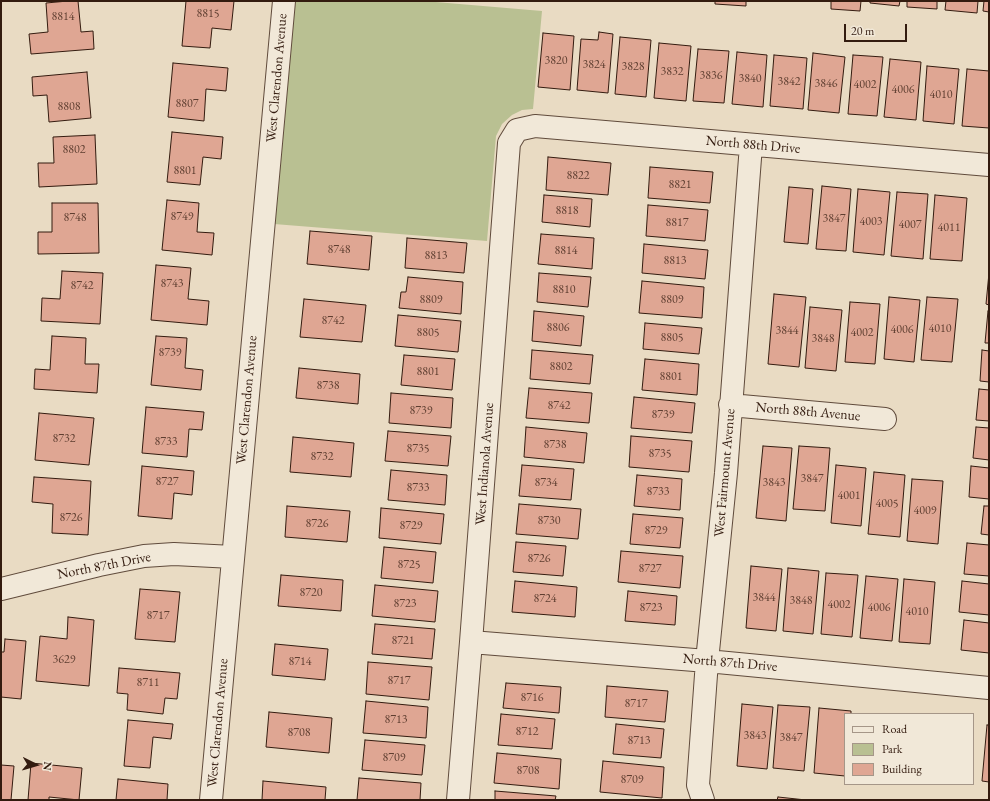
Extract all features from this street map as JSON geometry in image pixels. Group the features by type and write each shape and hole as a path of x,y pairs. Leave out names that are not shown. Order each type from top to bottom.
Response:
{"street":[{"name":"West Clarendon Avenue","path":"211,800 284,1"},
{"name":"North 88th Drive","path":"517,130 535,126 989,165"},
{"name":"West Indianola Avenue","path":"458,800 509,144 517,130"},
{"name":"West Fairmount Avenue","path":"703,800 698,785 707,661 725,480 751,145"},
{"name":"North 88th Avenue","path":"730,405 885,419"},
{"name":"North 87th Drive","path":"1,589 99,564 144,556 174,554 233,557"},
{"name":"North 87th Drive","path":"471,642 707,661 989,688"}],"green space":[{"path":"292,1 424,1 542,11 533,109 522,110 512,115 502,124 496,136 487,241 274,224"}],"building":[{"path":"78,1 81,32 93,31 94,49 31,54 29,34 48,32 46,3"},
{"path":"186,1 234,1 231,30 212,28 210,48 182,46"},
{"path":"715,1 746,1 746,6 715,4"},
{"path":"831,1 861,1 860,11 831,9"},
{"path":"870,1 900,1 899,6 870,3"},
{"path":"907,1 937,1 937,9 907,7"},
{"path":"946,1 978,1 977,13 945,10"},
{"path":"984,1 989,1 989,12 983,11"},
{"path":"599,32 613,34 608,93 577,90 581,39 598,40"},
{"path":"543,33 574,36 570,90 538,87"},
{"path":"620,37 651,40 646,97 615,94"},
{"path":"659,43 691,46 686,101 654,98"},
{"path":"698,49 729,51 724,103 693,101"},
{"path":"737,52 767,55 763,107 732,104"},
{"path":"813,53 845,57 839,113 808,110"},
{"path":"774,55 807,58 803,109 770,106"},
{"path":"853,55 883,57 877,116 848,114"},
{"path":"890,59 921,62 916,120 884,117"},
{"path":"173,63 228,68 226,91 206,89 204,121 168,117"},
{"path":"927,66 959,69 954,124 923,121"},
{"path":"967,69 989,71 989,128 962,126"},
{"path":"87,72 91,118 49,122 47,95 33,96 32,77"},
{"path":"172,132 223,137 221,159 203,157 200,185 167,182"},
{"path":"95,135 97,184 39,187 38,163 54,163 53,137"},
{"path":"548,157 611,163 608,195 546,190"},
{"path":"650,167 713,172 710,203 648,198"},
{"path":"822,186 851,189 846,251 816,249"},
{"path":"789,187 813,189 808,244 784,242"},
{"path":"858,189 890,192 884,255 853,252"},
{"path":"897,192 928,194 923,259 891,256"},
{"path":"544,195 592,199 590,227 542,222"},
{"path":"935,195 967,198 962,261 930,259"},
{"path":"167,200 199,203 197,232 214,233 212,255 162,250"},
{"path":"52,203 98,203 99,253 38,254 38,232 52,232"},
{"path":"648,205 708,210 705,241 646,236"},
{"path":"310,231 372,236 369,270 307,264"},
{"path":"541,234 594,238 592,269 538,264"},
{"path":"407,238 467,243 464,273 405,268"},
{"path":"644,244 708,250 705,279 642,273"},
{"path":"156,265 191,268 188,299 209,301 207,325 151,320"},
{"path":"62,271 103,273 100,324 41,321 42,298 60,299"},
{"path":"539,273 591,277 588,307 537,302"},
{"path":"989,273 989,305 986,304"},
{"path":"408,277 463,282 461,314 399,308 401,292 406,292"},
{"path":"642,281 704,287 702,318 639,313"},
{"path":"774,294 806,297 799,367 768,364"},
{"path":"889,297 920,300 914,362 884,359"},
{"path":"927,297 958,299 952,362 921,360"},
{"path":"304,299 366,305 362,342 300,337"},
{"path":"850,302 880,304 875,364 845,362"},
{"path":"810,307 842,310 836,371 805,368"},
{"path":"534,311 584,316 581,346 532,341"},
{"path":"988,311 989,343 985,343"},
{"path":"398,315 461,321 458,352 395,346"},
{"path":"645,323 702,328 699,354 643,349"},
{"path":"52,336 86,338 85,364 99,364 97,393 34,389 35,369 50,370"},
{"path":"156,336 187,338 185,368 203,370 201,390 151,385"},
{"path":"532,350 593,355 590,384 530,379"},
{"path":"982,350 989,351 989,382 980,381"},
{"path":"404,355 455,359 452,390 401,385"},
{"path":"645,359 699,364 697,395 642,390"},
{"path":"299,368 360,374 358,404 296,398"},
{"path":"529,388 592,393 589,423 526,418"},
{"path":"979,389 989,390 989,421 976,420"},
{"path":"391,393 453,398 451,428 389,423"},
{"path":"634,397 695,403 692,433 631,428"},
{"path":"146,407 204,412 202,430 189,429 187,457 142,453"},
{"path":"39,413 94,418 89,465 35,460"},
{"path":"526,427 587,433 584,463 524,457"},
{"path":"976,427 989,428 989,460 973,458"},
{"path":"388,431 451,436 448,466 385,461"},
{"path":"631,436 692,441 689,472 629,467"},
{"path":"293,437 354,443 351,477 290,472"},
{"path":"763,446 792,448 786,521 756,518"},
{"path":"799,446 830,448 825,511 793,509"},
{"path":"522,465 574,469 571,500 519,496"},
{"path":"836,465 866,468 861,526 831,523"},
{"path":"142,466 194,471 192,495 174,493 172,519 138,516"},
{"path":"971,466 989,468 989,499 969,497"},
{"path":"391,470 447,475 445,505 388,500"},
{"path":"874,472 905,475 900,537 868,534"},
{"path":"637,475 682,479 680,510 634,506"},
{"path":"34,477 91,481 88,535 52,533 53,504 32,502"},
{"path":"912,479 943,481 938,544 907,541"},
{"path":"519,504 581,509 578,539 516,534"},
{"path":"287,506 350,511 347,542 285,537"},
{"path":"984,506 989,506 989,535 981,534"},
{"path":"381,508 444,514 441,544 379,538"},
{"path":"633,514 683,518 680,548 630,544"},
{"path":"516,542 566,546 563,576 513,572"},
{"path":"967,543 989,545 989,576 964,574"},
{"path":"384,547 436,552 433,583 381,578"},
{"path":"621,551 683,556 680,588 618,582"},
{"path":"751,566 782,569 776,631 746,628"},
{"path":"788,568 819,571 813,634 783,631"},
{"path":"826,573 858,575 852,637 821,634"},
{"path":"281,575 343,580 341,611 278,606"},
{"path":"866,576 898,579 892,641 860,638"},
{"path":"904,579 935,582 930,644 899,642"},
{"path":"515,581 577,587 575,617 512,612"},
{"path":"962,581 989,584 989,615 959,612"},
{"path":"375,585 438,591 435,622 372,616"},
{"path":"140,589 180,592 175,642 135,639"},
{"path":"628,591 677,596 675,625 625,621"},
{"path":"68,617 94,620 89,686 36,681 40,636 67,639"},
{"path":"964,620 989,623 989,653 961,650"},
{"path":"375,624 435,629 432,659 372,654"},
{"path":"5,639 26,641 21,699 1,697 1,652 4,652"},
{"path":"275,644 328,649 325,680 272,675"},
{"path":"368,662 432,667 429,700 366,694"},
{"path":"119,668 180,673 177,699 165,698 163,714 127,710 128,694 117,693"},
{"path":"506,683 561,687 559,713 503,708"},
{"path":"607,686 668,691 665,722 605,717"},
{"path":"366,701 428,707 426,738 363,733"},
{"path":"742,704 773,707 767,769 737,766"},
{"path":"778,705 810,707 804,771 773,768"},
{"path":"819,708 851,711 851,713 844,713 844,776 814,773"},
{"path":"269,712 332,718 329,753 266,747"},
{"path":"501,714 555,719 552,749 498,745"},
{"path":"128,720 173,724 171,739 153,737 150,768 124,766"},
{"path":"616,724 664,729 661,758 613,754"},
{"path":"987,725 989,725 989,782 982,781"},
{"path":"365,740 425,745 422,775 362,770"},
{"path":"497,753 561,759 559,789 494,783"},
{"path":"603,761 664,767 662,798 600,792"},
{"path":"31,763 82,768 79,800 49,797 49,800 28,800"},
{"path":"1,765 14,766 11,800 1,800"},
{"path":"359,778 421,783 420,800 357,800"},
{"path":"118,779 168,784 167,800 116,800"},
{"path":"263,781 326,787 325,800 262,800"},
{"path":"495,791 556,796 555,800 495,800"},
{"path":"778,797 806,800 777,800"}]}
